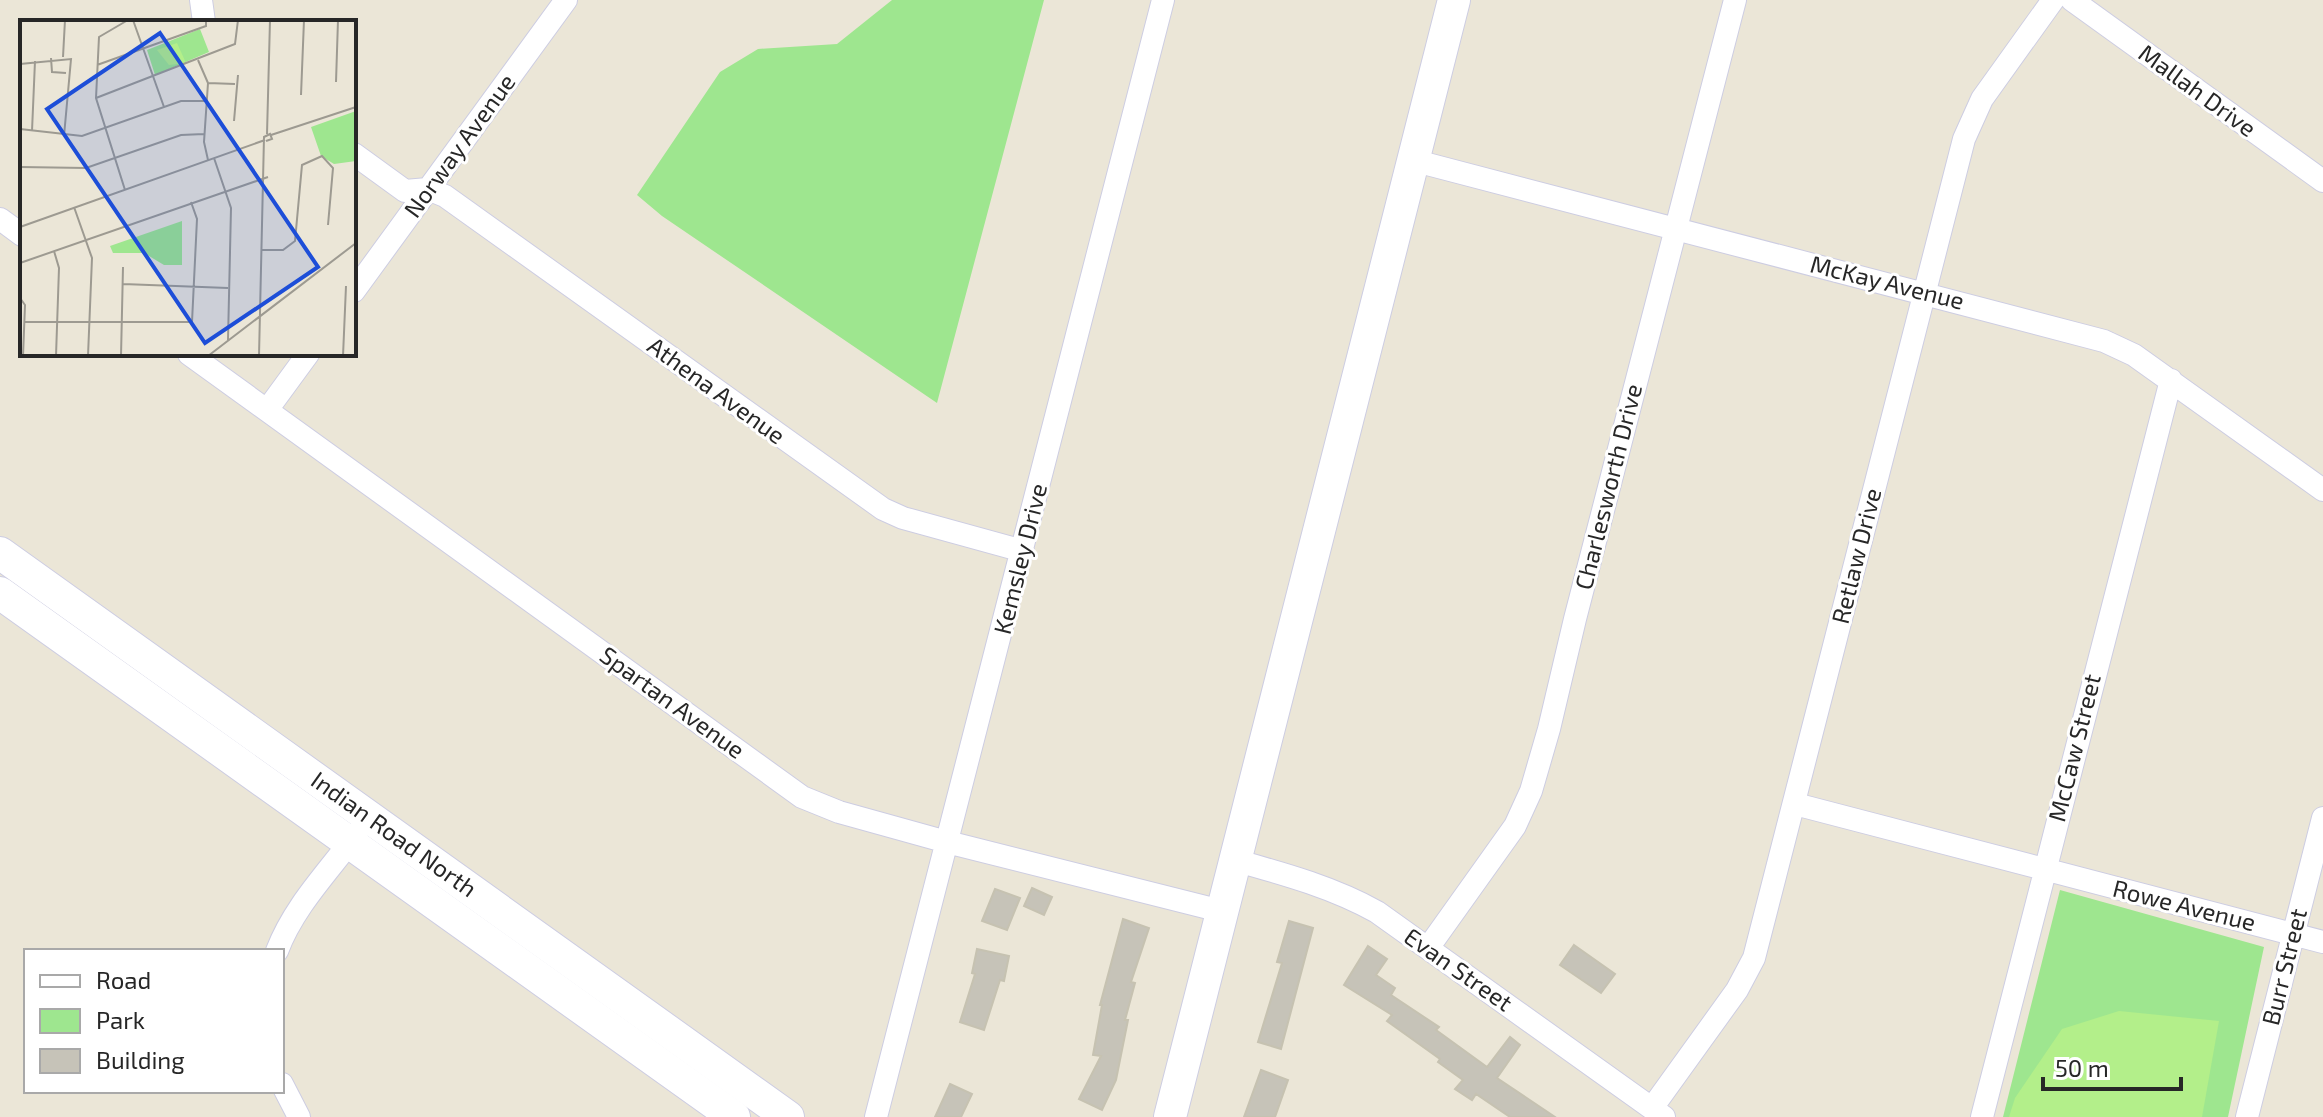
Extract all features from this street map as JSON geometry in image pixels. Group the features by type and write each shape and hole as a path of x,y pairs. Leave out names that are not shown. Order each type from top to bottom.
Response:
{"main road":[{"path":"1170,1117 1454,0"},
{"name":"Indian Road North","path":"0,553 734,1117"},
{"name":"Indian Road North","path":"0,593 360,828 788,1117"}],"street":[{"path":"201,0 204,20"},
{"name":"Norway Avenue","path":"356,288 566,0"},
{"name":"Kemsley Drive","path":"876,1117 1163,0"},
{"name":"Charlesworth Drive","path":"1428,948 1515,826 1527,804 1549,729 1735,0"},
{"name":"Retlaw Drive","path":"1658,1112 1747,972 1765,921 1969,124 1992,84 2053,0"},
{"name":"Mallah Drive","path":"2072,0 2323,181"},
{"name":"Athena Avenue","path":"356,155 405,191 428,189 445,196 883,509 903,518 1023,551"},
{"name":"McKay Avenue","path":"1412,160 2096,338 2134,355 2323,490"},
{"path":"0,219 20,234"},
{"name":"Spartan Avenue","path":"192,356 802,797 839,812 947,842 1221,911"},
{"path":"267,410 307,356"},
{"name":"McCaw Street","path":"1982,1117 2171,380"},
{"name":"Rowe Avenue","path":"1795,804 2323,942"},
{"name":"Burr Street","path":"2247,1117 2323,818"},
{"path":"278,949 305,901 360,828"},
{"name":"Evan Street","path":"1234,860 1345,895 1377,912 1658,1112"},
{"path":"284,1088 299,1117"}],"green space":[{"path":"892,0 1044,0 937,403 662,216 637,195 720,72 758,49 837,44"},
{"path":"2060,890 2264,947 2228,1117 2003,1117"},
{"path":"2119,1011 2219,1021 2202,1117 2009,1117 2015,1098 2062,1029"}],"building":[{"path":"1032,888 1052,897 1044,915 1024,906"},
{"path":"995,889 1020,898 1007,930 982,921"},
{"path":"1123,919 1149,928 1131,982 1135,983 1125,1020 1128,1020 1116,1080 1102,1110 1079,1099 1101,1056 1093,1055 1100,1005"},
{"path":"1289,921 1313,928 1281,1049 1258,1042 1282,963 1277,962"},
{"path":"1574,945 1615,974 1601,993 1560,965"},
{"path":"1368,946 1387,959 1376,975 1395,988 1391,995 1439,1027 1436,1030 1487,1067 1510,1037 1520,1045 1497,1078 1555,1117 1510,1117 1476,1094 1472,1100 1455,1089 1463,1080 1438,1062 1440,1059 1387,1021 1392,1015 1344,985"},
{"path":"977,949 1009,956 1004,981 1000,980 984,1030 960,1022 975,974 972,973"},
{"path":"1261,1070 1288,1080 1275,1117 1244,1117"},
{"path":"950,1084 972,1094 961,1117 935,1117"}]}
